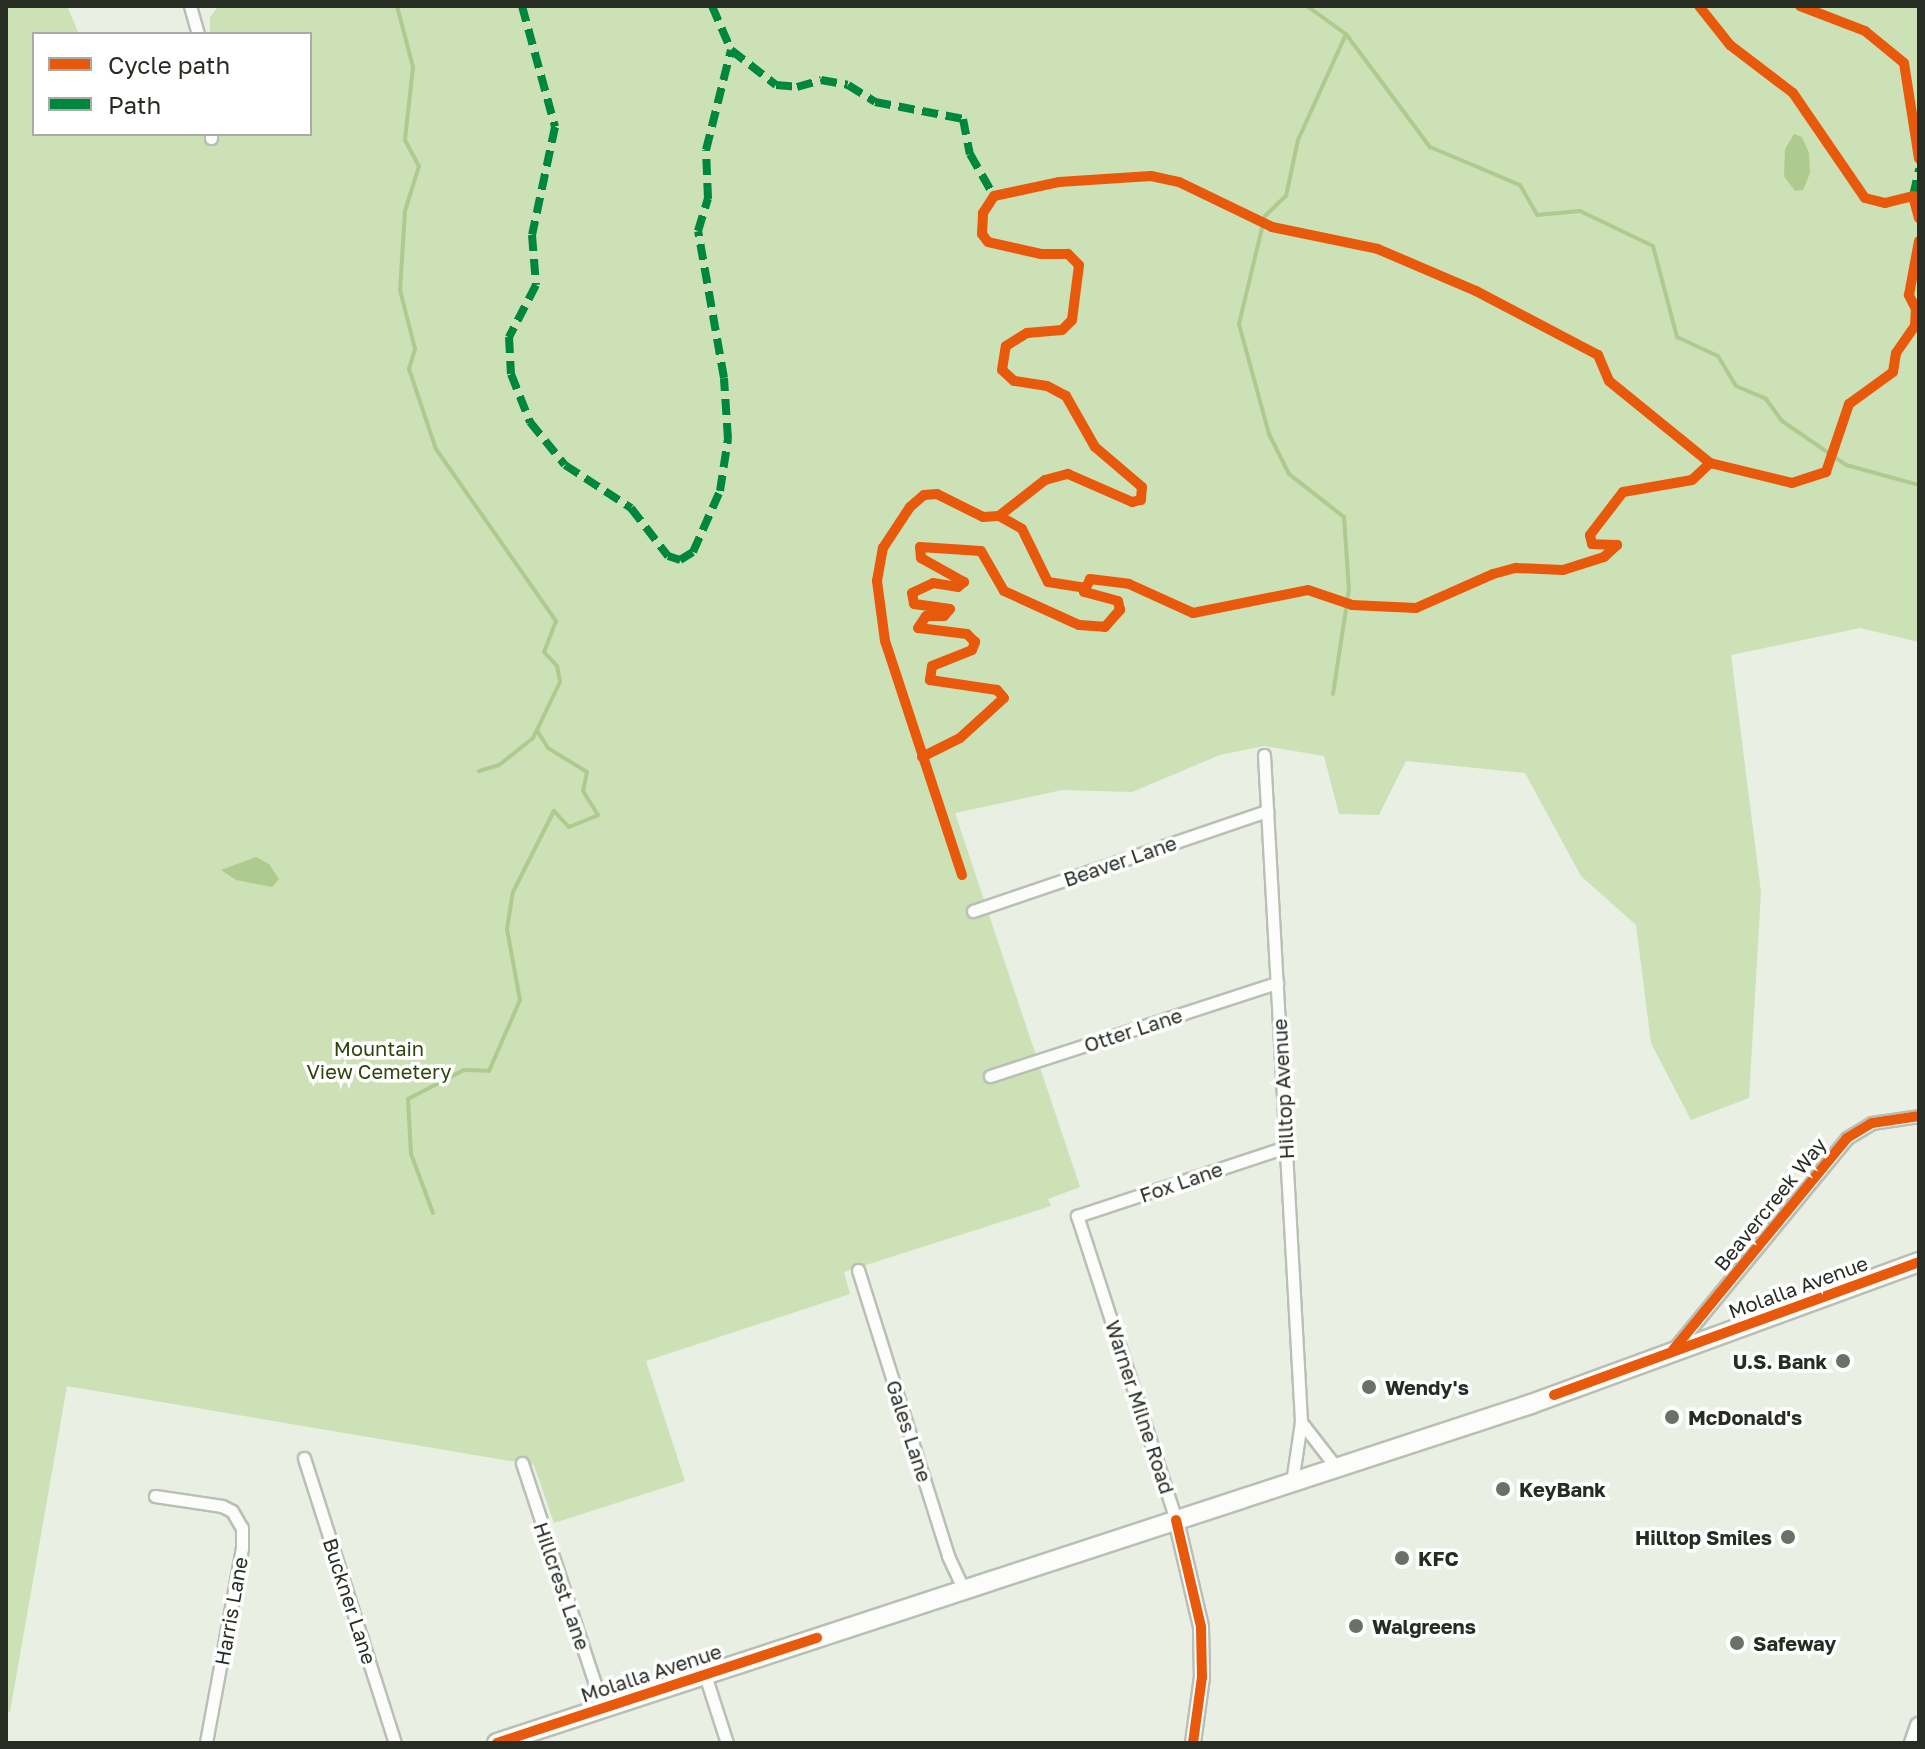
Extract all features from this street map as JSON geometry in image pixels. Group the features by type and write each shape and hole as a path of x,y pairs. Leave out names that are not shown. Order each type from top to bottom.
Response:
{"main road":[{"name":"Molalla Avenue","path":"509,1741 1292,1482 1671,1353 1919,1262"},
{"path":"1913,1743 1919,1726"}],"street":[{"path":"190,6 197,32"},
{"name":"Hilltop Avenue","path":"1264,755 1301,1422 1292,1482"},
{"name":"Beaver Lane","path":"973,911 1267,811"},
{"name":"Otter Lane","path":"990,1076 1277,983"},
{"name":"Beavercreek Way","path":"1671,1353 1853,1132 1879,1121 1919,1116"},
{"name":"Fox Lane","path":"1077,1216 1286,1147"},
{"name":"Warner Milne Road","path":"1077,1216 1176,1520 1201,1627 1202,1677 1193,1743"},
{"name":"Gales Lane","path":"858,1270 948,1556 964,1590"},
{"path":"1301,1422 1336,1467"},
{"name":"Buckner Lane","path":"304,1458 395,1743"},
{"name":"Hillcrest Lane","path":"522,1463 603,1708"},
{"name":"Harris Lane","path":"155,1496 222,1506 232,1511 242,1528 242,1548 206,1743"},
{"path":"705,1675 727,1743"}],"green space":[{"name":"Mountain View Cemetery","path":"6,6 67,6 78,32 32,32 32,136 312,136 312,32 210,32 210,17 218,7 1919,6 1919,642 1860,628 1731,655 1761,892 1749,1098 1691,1120 1651,1043 1636,925 1581,876 1525,773 1406,761 1379,815 1339,814 1324,756 1264,746 1220,755 1132,792 1062,790 955,813 1080,1187 1048,1199 1051,1206 844,1272 850,1294 646,1361 685,1481 554,1523 534,1465 67,1386 10,1712 6,1711"}],"shaded area":[{"path":"1794,134 1802,137 1809,153 1810,173 1803,190 1795,191 1784,176 1785,149"},
{"path":"256,857 269,864 279,879 272,887 236,880 221,870"}],"waterway":[{"path":"397,6 413,67 405,140 419,166 405,211 400,290 415,349 409,369 436,449 556,621 544,652 557,666 560,682 533,738 499,765 479,771"},
{"path":"1307,6 1346,34 1430,147 1520,185 1537,215 1580,211 1653,246 1677,337 1718,356 1736,386 1766,399 1782,421 1846,465 1919,485"},
{"path":"1333,694 1349,590 1344,517 1289,474 1269,434 1239,324 1265,216 1286,196 1298,140 1346,34"},
{"path":"433,1213 411,1154 408,1099 464,1070 489,1071 520,1000 507,929 513,892 554,811 569,827 598,815 583,791 587,772 548,748 538,732"}],"marked path":[{"path":"522,6 555,127 532,235 536,285 509,337 511,374 530,422 565,465 631,508 668,556 680,560 693,552 720,491 728,439 724,378 698,231 708,199 706,150 731,50"},
{"path":"712,6 731,50 776,85 797,87 821,80 848,85 875,102 963,119 970,154 994,196"},
{"path":"1913,196 1919,169"}],"cycle path":[{"path":"1699,6 1730,45 1793,93 1865,198 1885,203 1913,196 1919,218"},
{"path":"1800,6 1865,31 1904,63 1919,159"},
{"path":"962,875 885,641 877,581 883,548 910,507 924,495 937,494 983,517 999,516 1045,480 1068,474 1132,502 1141,500 1142,487 1095,447 1066,396 1047,386 1014,381 1002,370 1006,346 1027,333 1062,330 1072,320 1079,265 1068,254 1041,254 988,242 982,234 983,213 994,196 1059,182 1151,176 1179,182 1272,227 1378,249 1476,291 1598,355 1609,381 1710,463 1792,483 1826,472 1849,404 1893,372 1896,353 1915,326 1916,309 1909,295 1919,241"},
{"path":"922,757 960,738 1004,698 997,690 930,680 932,666 972,650 975,642 967,634 918,628 926,616 944,616 950,609 914,604 912,593 933,583 958,587 964,582 921,558 920,547 981,551 1004,591 1079,625 1105,627 1120,610 1118,601 1084,592 1090,579 1129,584 1193,613 1308,590 1352,605 1416,608 1493,574 1516,568 1563,570 1604,557 1617,545 1592,544 1590,535 1623,492 1692,480 1710,463"},
{"path":"999,516 1022,529 1048,582 1085,588"},
{"path":"1673,1350 1847,1138 1872,1123 1919,1116"},
{"path":"1554,1395 1919,1262"},
{"path":"1176,1520 1201,1627 1202,1677 1193,1743"},
{"path":"497,1743 817,1638"}],"place":[{"name":"U.S. Bank","path":"1843,1361"},
{"name":"Wendy's","path":"1369,1387"},
{"name":"McDonald's","path":"1672,1417"},
{"name":"KeyBank","path":"1503,1489"},
{"name":"Hilltop Smiles","path":"1788,1537"},
{"name":"KFC","path":"1402,1558"},
{"name":"Walgreens","path":"1356,1626"},
{"name":"Safeway","path":"1737,1643"}]}
